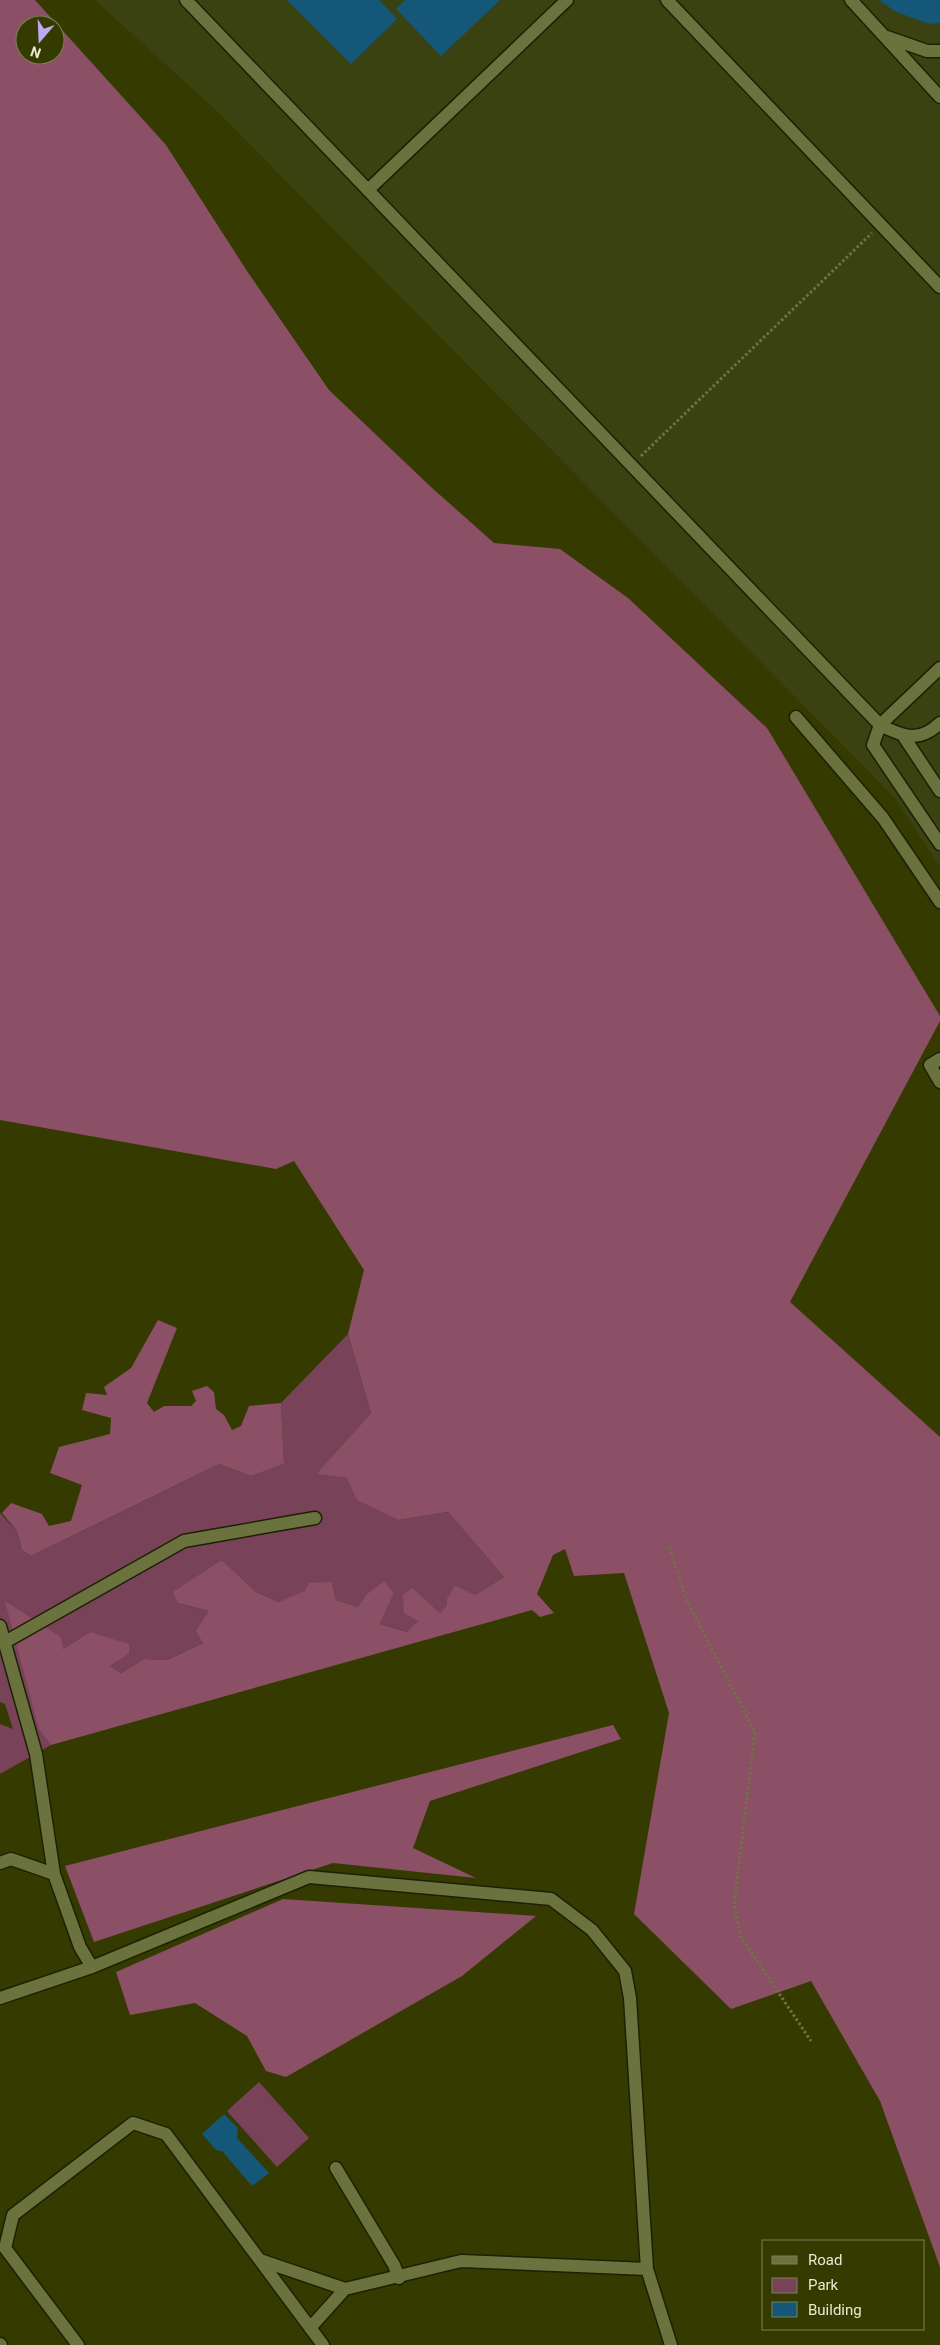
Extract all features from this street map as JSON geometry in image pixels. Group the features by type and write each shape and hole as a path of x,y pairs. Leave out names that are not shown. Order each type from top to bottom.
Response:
{"street":[{"path":"186,0 880,725 904,737 940,791"},
{"path":"368,190 567,0"},
{"path":"667,0 940,286"},
{"path":"851,0 940,97"},
{"path":"885,36 927,51 940,51"},
{"path":"940,668 880,725 873,745 940,844"},
{"path":"796,717 883,818 940,902"},
{"path":"904,737 928,734 940,723"},
{"path":"940,1059 930,1065 940,1082"},
{"path":"5,1642 184,1541 315,1518"},
{"path":"0,1626 36,1754 54,1874 80,1947 92,1968"},
{"path":"0,1863 11,1859 54,1874"},
{"path":"0,1998 92,1968 309,1877 551,1900 592,1930 624,1971 630,1998 647,2269 669,2344"},
{"path":"78,2345 5,2248 5,2230 13,2214 133,2123 166,2134 323,2345"},
{"path":"336,2168 394,2264 399,2278"},
{"path":"260,2260 345,2289 399,2278 461,2261 647,2269"},
{"path":"310,2328 345,2289"}],"path":[{"path":"631,465 881,225"},
{"path":"669,1547 686,1601 755,1732 734,1905 741,1937 811,2041"}],"shaded area":[{"path":"0,0 35,0 49,15 15,15 15,65 65,65 65,33 166,145 247,271 329,390 431,487 494,543 560,549 628,598 767,728 940,1016 940,1021 790,1302 940,1437 940,2267 880,2101 811,1981 731,2009 634,1914 669,1713 624,1573 574,1576 565,1549 553,1555 537,1594 554,1613 540,1617 532,1610 51,1745 39,1730 5,1601 61,1637 63,1649 90,1632 129,1644 129,1654 110,1666 121,1673 144,1659 167,1660 203,1643 196,1631 209,1611 178,1603 173,1592 222,1560 256,1592 278,1602 305,1591 309,1583 332,1582 336,1600 358,1607 365,1596 384,1581 394,1593 380,1624 407,1632 418,1621 404,1613 403,1595 413,1588 440,1613 447,1605 447,1599 455,1586 475,1595 504,1577 448,1512 399,1520 357,1500 347,1478 316,1474 371,1413 348,1334 364,1270 294,1161 276,1169 0,1120"},
{"path":"95,0 940,0 940,867 895,798 219,113"},
{"path":"158,1320 177,1328 147,1403 154,1412 164,1406 191,1406 196,1401 192,1391 207,1386 214,1392 216,1409 224,1415 232,1430 241,1426 249,1406 281,1403 284,1464 251,1476 219,1464 31,1556 22,1550 17,1531 2,1513 11,1503 42,1514 49,1526 71,1521 82,1485 50,1473 59,1447 110,1434 111,1418 82,1410 86,1393 107,1395 104,1387 131,1368"},
{"path":"613,1725 621,1739 430,1801 413,1848 476,1878 333,1863 94,1942 65,1866"},
{"path":"283,1899 536,1916 462,1976 286,2077 266,2071 247,2036 195,2003 130,2015 116,1972"}],"green space":[{"path":"348,1334 371,1413 316,1474 347,1478 399,1520 448,1512 504,1577 475,1595 447,1605 440,1613 413,1588 418,1621 408,1632 380,1624 394,1593 365,1596 358,1607 336,1600 332,1582 278,1602 256,1592 222,1560 178,1603 209,1611 203,1643 167,1660 144,1659 121,1673 110,1666 129,1654 90,1632 63,1649 39,1730 51,1745 0,1774 0,1724 13,1729 5,1704 0,1702 0,1513 17,1531 22,1550 31,1556 219,1464 251,1476 284,1464 281,1403"},
{"path":"259,2082 309,2138 277,2167 227,2111"}],"building":[{"path":"287,0 379,0 397,19 351,64"},
{"path":"405,0 500,0 441,56 396,9"},
{"path":"879,0 940,0 940,23 930,24 896,12"},
{"path":"224,2114 238,2128 237,2138 269,2173 252,2186 222,2151 216,2150 202,2134"}]}
